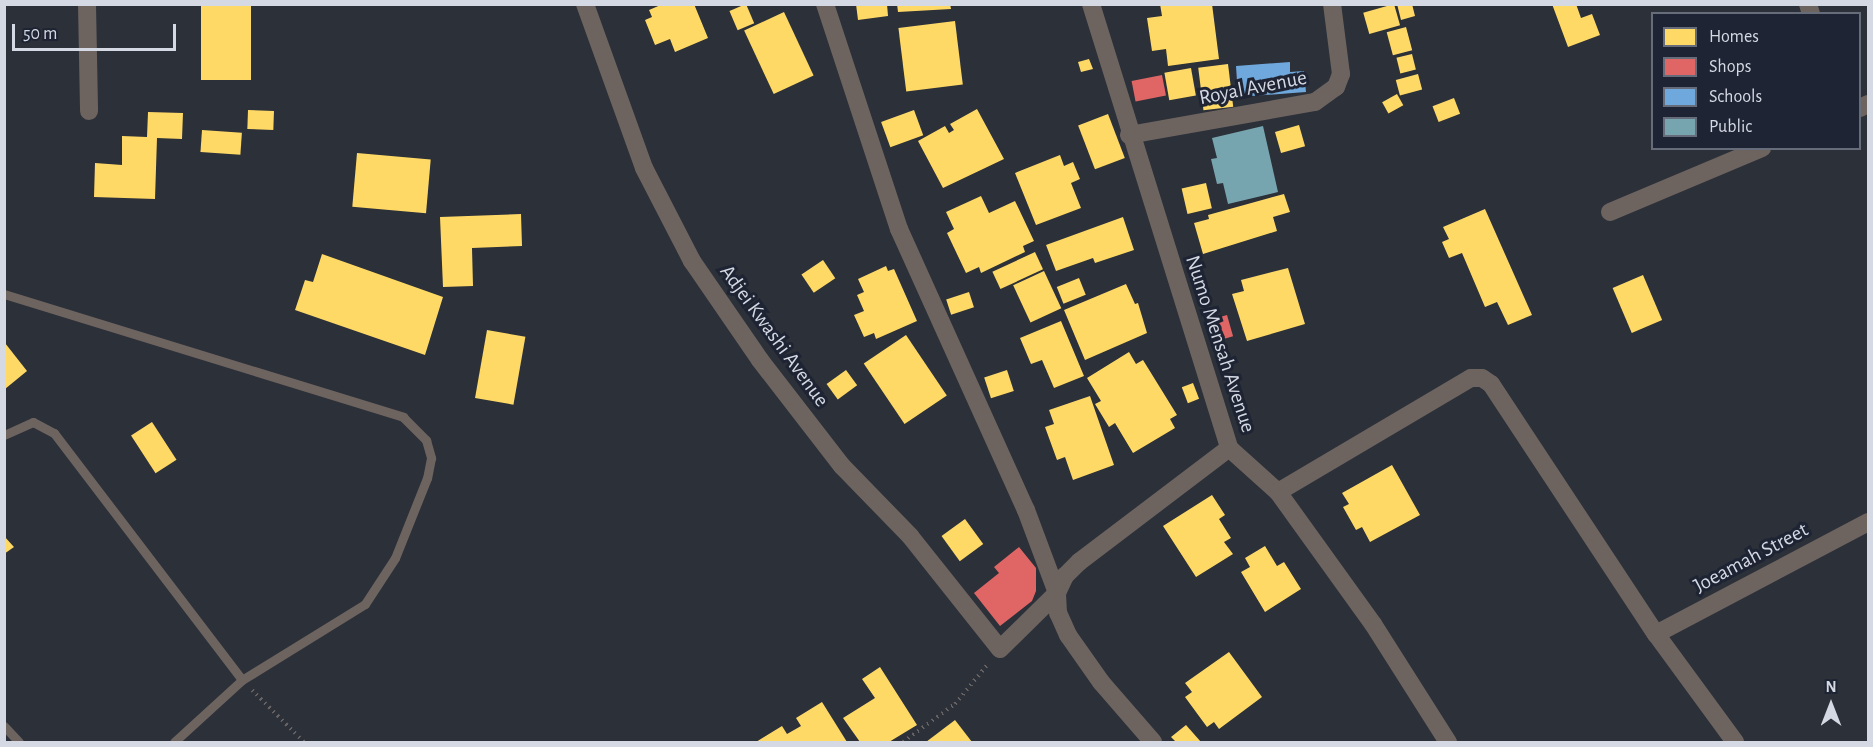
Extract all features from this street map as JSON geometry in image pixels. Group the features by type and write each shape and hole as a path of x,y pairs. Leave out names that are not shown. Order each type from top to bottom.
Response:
{"street":[{"path":"87,4 88,111"},
{"name":"Adjei Kwashi Avenue","path":"585,4 644,168 692,261 760,360 835,457 910,536 1000,649"},
{"path":"825,4 899,229 1022,499 1057,593 1058,613 1068,635 1101,682 1153,742"},
{"name":"Numo Mensah Avenue","path":"1091,4 1129,135 1229,448 1278,492 1373,624 1448,742"},
{"name":"Royal Avenue","path":"1129,135 1315,102 1336,87 1341,74 1333,5"},
{"path":"1610,212 1757,150"},
{"path":"1278,492 1471,378 1482,378 1491,384 1656,634 1735,742"},
{"path":"1000,649 1057,593 1065,576 1079,562 1229,448"},
{"name":"Joeamah Street","path":"1656,634 1869,522"}],"lane":[{"path":"4,294 403,417 426,440 431,458 427,478 395,558 379,586 365,604 243,680 174,742"},
{"path":"4,435 33,422 54,433 243,680"},
{"path":"4,726 19,742"}],"path":[{"path":"903,742 955,704 1000,649"},
{"path":"243,680 304,742"}],"building: Homes":[{"path":"201,4 251,4 251,80 201,80"},
{"path":"663,4 694,4 708,38 675,52 670,39 655,45 645,20 652,17 649,10"},
{"path":"746,4 754,23 738,30 729,11"},
{"path":"856,4 887,4 888,16 858,20"},
{"path":"897,4 950,4 951,9 898,12"},
{"path":"1160,4 1212,4 1219,59 1168,66 1166,49 1152,51 1147,18 1162,16"},
{"path":"1394,4 1400,25 1369,34 1363,13"},
{"path":"1397,4 1412,4 1415,16 1401,20"},
{"path":"1552,4 1576,4 1581,18 1592,14 1600,35 1568,47"},
{"path":"784,12 814,75 774,94 744,31"},
{"path":"955,21 963,85 906,91 898,28"},
{"path":"1406,27 1412,50 1393,55 1387,32"},
{"path":"1412,54 1416,70 1400,73 1396,58"},
{"path":"1089,59 1093,69 1081,72 1078,62"},
{"path":"1228,64 1233,107 1203,110 1198,68"},
{"path":"1191,68 1196,96 1169,100 1164,73"},
{"path":"1418,74 1422,89 1400,95 1396,80"},
{"path":"1397,94 1403,105 1388,114 1382,102"},
{"path":"1454,98 1460,114 1439,122 1433,106"},
{"path":"977,109 1004,159 943,188 918,141 945,126 949,133 954,130 950,124"},
{"path":"248,110 274,111 273,130 247,129"},
{"path":"914,110 923,135 890,147 881,122"},
{"path":"148,112 183,113 182,139 157,138 155,199 94,197 95,163 122,165 122,136 147,137"},
{"path":"1108,114 1125,158 1095,169 1078,125"},
{"path":"1299,125 1305,146 1281,153 1275,132"},
{"path":"202,130 242,133 240,155 200,152"},
{"path":"357,153 431,159 426,213 352,207"},
{"path":"1060,155 1064,166 1073,162 1080,179 1071,183 1081,208 1036,225 1015,173"},
{"path":"1206,183 1212,208 1187,214 1182,189"},
{"path":"1284,194 1290,212 1273,217 1277,231 1203,254 1194,223 1209,219 1208,215"},
{"path":"981,196 989,213 1015,201 1034,241 1023,246 1025,252 981,273 979,267 966,273 947,233 954,229 946,212"},
{"path":"1485,209 1532,315 1508,325 1497,302 1485,307 1462,253 1449,258 1442,242 1449,239 1443,227"},
{"path":"521,214 522,246 472,248 473,286 443,287 440,217"},
{"path":"1123,217 1134,250 1095,263 1093,258 1056,271 1046,245"},
{"path":"1035,252 1043,269 1000,289 992,272"},
{"path":"322,254 443,297 425,355 295,310 305,280 313,282"},
{"path":"823,260 835,278 814,293 801,275"},
{"path":"886,266 888,271 894,269 917,321 876,339 874,333 864,337 854,315 864,311 857,295 864,292 858,279"},
{"path":"1288,268 1305,324 1247,341 1232,294 1244,291 1241,280"},
{"path":"1044,271 1061,308 1031,323 1013,285"},
{"path":"1643,275 1662,320 1632,333 1613,288"},
{"path":"1079,278 1086,295 1063,304 1057,287"},
{"path":"1126,284 1135,304 1138,303 1147,333 1085,360 1064,310"},
{"path":"969,292 974,307 951,315 946,299"},
{"path":"1061,321 1084,376 1054,388 1042,360 1031,364 1020,338"},
{"path":"487,330 525,337 513,405 475,398"},
{"path":"906,335 947,396 905,424 864,364"},
{"path":"5,343 27,371 5,389"},
{"path":"1129,352 1136,364 1143,360 1177,415 1170,419 1175,428 1133,453 1115,423 1109,427 1095,404 1101,401 1087,378"},
{"path":"846,370 857,385 838,399 827,384"},
{"path":"1007,370 1014,391 991,398 984,377"},
{"path":"1193,383 1199,399 1188,403 1182,387"},
{"path":"1090,396 1114,465 1073,480 1065,457 1057,460 1045,427 1054,424 1049,410"},
{"path":"152,422 177,460 156,473 131,436"},
{"path":"1392,465 1420,515 1370,542 1362,527 1356,530 1343,507 1349,504 1342,493"},
{"path":"1212,495 1225,515 1219,519 1231,538 1224,542 1233,554 1196,577 1163,526"},
{"path":"965,519 983,544 960,561 942,536"},
{"path":"4,536 14,547 4,554"},
{"path":"1265,546 1277,566 1284,562 1301,589 1265,612 1241,572 1250,567 1245,558"},
{"path":"1229,652 1262,697 1219,729 1214,722 1207,727 1185,697 1192,692 1185,683"},
{"path":"880,667 917,725 889,742 860,742 843,718 875,698 862,679"},
{"path":"822,702 847,742 756,742 782,726 787,734 801,726 796,718"},
{"path":"955,720 972,742 926,742"},
{"path":"1186,725 1201,742 1176,742 1171,737"}],"building: Shops":[{"path":"1162,75 1166,96 1136,102 1132,81"},
{"path":"1227,315 1233,336 1215,341 1209,320"},
{"path":"1019,547 1036,568 1036,591 1032,601 1000,626 974,593 999,573 994,567"}],"building: Schools":[{"path":"1290,62 1290,72 1304,71 1306,92 1238,97 1236,66"}],"building: Public":[{"path":"1263,126 1278,192 1228,204 1223,183 1217,184 1211,159 1217,158 1212,138"}]}
